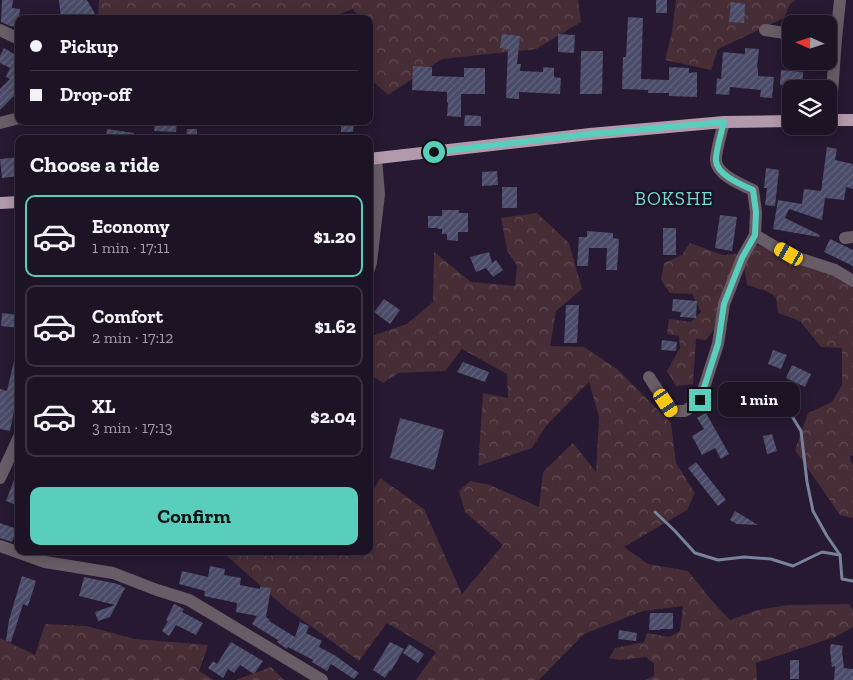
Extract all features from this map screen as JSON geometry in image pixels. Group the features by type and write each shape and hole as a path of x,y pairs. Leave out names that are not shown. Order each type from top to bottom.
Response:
{"main road":[{"path":"837,120 853,120"},
{"path":"373,159 581,135 724,122 782,121"},
{"path":"0,203 15,202"}],"street":[{"path":"837,15 840,0"},
{"path":"0,30 15,37"},
{"path":"765,30 782,33"},
{"path":"0,124 15,119"},
{"path":"649,377 672,411 684,411 700,400 718,344 724,304 742,258 755,235 756,212 753,190 732,179 719,169 716,162 724,122"},
{"path":"373,165 378,194 373,243"},
{"path":"755,235 789,254 834,270 853,281"},
{"path":"0,478 15,446"},
{"path":"0,546 15,551"},
{"path":"25,555 45,562 113,573 189,600 322,680"}],"green space":[{"path":"99,0 578,0 581,22 536,49 442,59 388,95 373,82 373,15 357,15 353,9 337,15 98,15"},
{"path":"676,0 796,0 790,4 785,15 782,15 782,19 718,49 711,70 665,60 672,32"},
{"path":"537,213 569,243 582,289 556,311 550,346 584,347 617,369 671,423 676,463 695,493 687,510 624,547 648,564 688,571 730,620 758,610 788,605 849,604 853,610 853,627 835,637 756,663 757,680 645,680 654,676 654,664 646,657 620,660 609,658 615,648 644,642 647,633 669,637 680,631 683,606 643,611 584,634 539,680 416,680 436,652 387,623 359,661 283,606 226,555 373,555 373,491 380,478 424,509 462,594 503,545 465,512 459,491 470,481 490,485 539,507 543,472 573,443 596,472 599,417 589,382 546,426 532,448 478,466 483,393 508,398 507,374 462,349 445,371 398,373 383,383 373,377 373,336 407,324 433,302 434,252 471,282 515,286 517,266 507,250 501,218"},
{"path":"690,243 723,255 737,254 715,328 706,340 696,339 693,384 676,386 667,371 680,348 679,336 667,334 669,319 691,322 701,312 692,294 670,293 661,280 664,263 682,255"},
{"path":"756,245 781,252 820,268 853,288 853,455 850,456 853,465 853,518 840,515 795,450 808,413 832,402 842,385 842,348 821,347 800,321 778,313 776,297 766,291 747,285 744,266"},
{"path":"45,624 86,626 135,639 208,645 199,671 214,680 0,680 0,638 35,655"},
{"path":"271,667 284,680 235,680"}],"building":[{"path":"2,0 13,0 12,8 20,9 19,15 15,15 15,27 1,22"},
{"path":"59,0 87,0 96,15 61,15"},
{"path":"656,0 667,0 667,13 656,13"},
{"path":"731,2 745,4 744,23 729,22"},
{"path":"628,17 643,18 641,79 669,80 669,67 689,68 689,73 697,72 697,97 669,96 669,93 648,93 648,90 622,89 623,57 626,57"},
{"path":"502,34 520,36 517,64 521,64 520,71 543,72 543,67 554,68 554,77 561,78 560,94 519,92 519,99 506,98 508,49 500,48"},
{"path":"558,34 575,35 574,53 558,52"},
{"path":"4,48 15,54 15,95 0,110 0,89 10,79 6,77 10,68 0,63 0,56"},
{"path":"745,48 759,49 758,76 774,77 772,98 760,97 761,90 730,87 729,95 716,94 717,78 721,79 723,52 745,54"},
{"path":"581,51 603,51 602,94 580,94"},
{"path":"413,66 432,67 432,76 464,77 464,68 485,68 485,94 461,94 461,117 447,116 447,92 412,90"},
{"path":"781,70 803,72 802,80 782,80 782,85 780,85"},
{"path":"465,115 481,116 481,126 464,126"},
{"path":"155,125 177,125 176,132 154,131"},
{"path":"341,125 354,125 353,132 341,132"},
{"path":"107,129 134,133 134,135 106,135"},
{"path":"187,129 197,129 197,135 186,135"},
{"path":"827,147 837,149 835,160 853,164 853,189 846,187 844,200 825,198 822,220 789,209 785,218 820,235 819,237 773,229 778,200 802,204 804,189 821,191"},
{"path":"15,157 15,176 2,178 0,159"},
{"path":"766,168 779,170 775,206 765,205 767,188 764,188"},
{"path":"497,171 498,185 482,186 482,172"},
{"path":"502,187 517,187 517,208 502,208"},
{"path":"442,210 459,210 459,213 468,213 468,232 458,232 458,241 447,240 447,234 442,234 442,229 428,228 428,216 442,216"},
{"path":"720,215 737,217 732,251 715,248"},
{"path":"663,228 676,228 676,255 663,255"},
{"path":"587,231 613,233 613,238 619,239 617,270 606,270 607,248 589,248 588,266 577,266 579,237 587,237"},
{"path":"830,239 853,250 853,266 824,252"},
{"path":"489,252 492,263 496,260 503,270 493,277 486,268 476,272 470,257"},
{"path":"384,299 400,310 390,324 374,312"},
{"path":"673,299 697,301 696,318 680,317 681,312 672,311"},
{"path":"566,305 579,305 577,343 564,343"},
{"path":"2,313 15,315 15,328 1,326"},
{"path":"662,340 677,342 676,351 661,350"},
{"path":"773,350 787,355 781,369 768,364"},
{"path":"15,356 15,406 10,431 0,429 0,389 7,391"},
{"path":"463,362 489,372 485,382 457,372"},
{"path":"792,365 811,374 805,387 786,378"},
{"path":"706,413 729,454 721,459 715,448 702,455 692,436 704,429 697,418"},
{"path":"400,418 444,430 434,470 390,458"},
{"path":"772,434 777,451 767,454 763,436"},
{"path":"696,462 726,500 718,506 688,468"},
{"path":"15,477 15,504 6,501"},
{"path":"735,511 758,525 737,524 730,520"},
{"path":"0,523 15,528 12,542 0,538"},
{"path":"210,566 225,569 224,575 241,578 240,585 260,589 260,587 271,588 266,617 269,621 295,637 300,622 309,626 306,633 322,641 319,647 336,656 359,673 354,679 331,664 327,671 312,662 313,660 288,647 287,649 277,642 278,640 252,624 257,616 236,612 237,603 204,596 205,591 179,584 182,571 208,577"},
{"path":"22,576 36,581 28,606 23,604 11,642 6,641 9,620"},
{"path":"84,577 118,584 125,588 110,617 98,621 95,612 115,605 79,596"},
{"path":"174,604 184,609 182,612 203,623 196,635 176,625 169,636 162,631"},
{"path":"650,613 673,613 673,629 649,630"},
{"path":"619,630 637,633 636,641 618,639"},
{"path":"231,642 263,661 254,674 240,665 234,673 228,669 223,678 208,668 213,661 217,664"},
{"path":"390,642 404,649 385,678 373,670"},
{"path":"409,644 424,654 418,663 403,653"},
{"path":"831,644 843,646 844,668 853,669 853,680 834,680 835,666 832,667"},
{"path":"790,660 799,660 799,679 790,679"}],"waterway":[{"path":"790,413 801,431 807,482 813,511 840,555"},
{"path":"655,512 695,553 718,560 744,557 771,559 793,566 822,552 840,555 842,579 853,581"}],"district":[{"name":"BOKSHE","path":"674,198"}],"route":[{"path":"434,152 590,134 724,122 716,162 719,169 732,179 753,190 756,212 755,235 742,258 724,304 718,344 700,400"}]}
